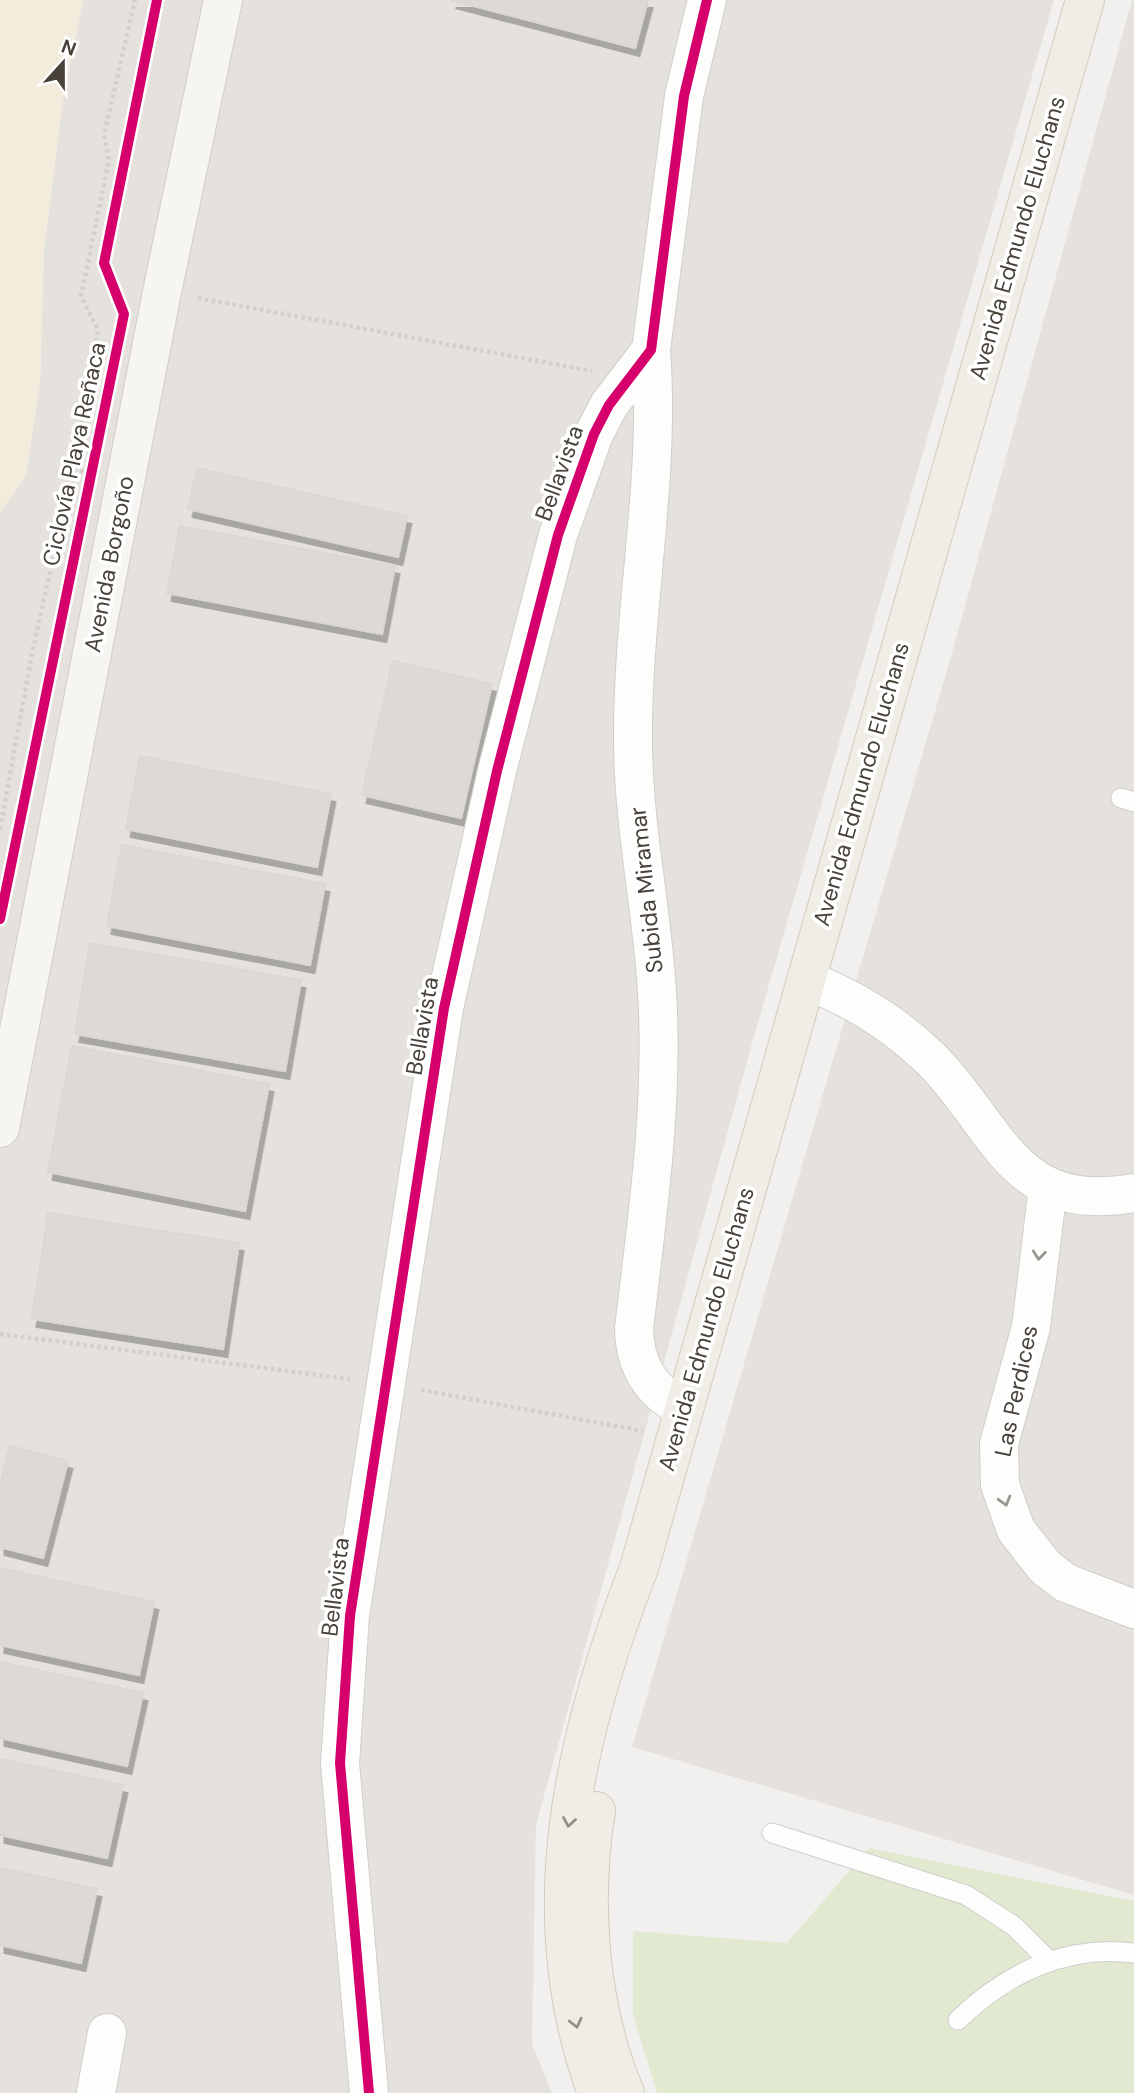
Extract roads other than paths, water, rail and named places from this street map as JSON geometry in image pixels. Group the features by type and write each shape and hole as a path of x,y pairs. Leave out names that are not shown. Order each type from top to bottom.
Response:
{"main road":[{"name":"Avenida Borgoño","path":"0,1128 162,292 223,0"},
{"name":"Avenida Edmundo Eluchans","path":"597,2093 571,2002 563,1933 563,1864 569,1818 595,1700 639,1568 1086,0"},
{"name":"Avenida Edmundo Eluchans","path":"625,2093 599,2003 590,1873 594,1822 639,1568"}],"street":[{"path":"641,364 684,96 708,0"},
{"name":"Bellavista","path":"369,2093 340,1763 351,1616 444,1008 497,771 574,484 609,405 641,364"},
{"name":"Subida Miramar","path":"641,364 652,456 634,668 633,743 637,817 657,993 658,1100 634,1337 639,1362 646,1377 666,1399 679,1423"},
{"path":"806,980 844,994 878,1014 923,1053 1015,1165 1048,1188 1085,1196 1134,1194"},
{"name":"Las Perdices","path":"1048,1188 1031,1327 999,1444 1000,1485 1016,1530 1046,1568 1066,1583 1134,1609"},
{"path":"96,2093 107,2033"}],"lane":[{"path":"772,1833 936,1883 966,1895 1014,1926 1050,1962"},
{"path":"958,2020 981,1998 1007,1980 1050,1962 1093,1952 1134,1953"}]}
